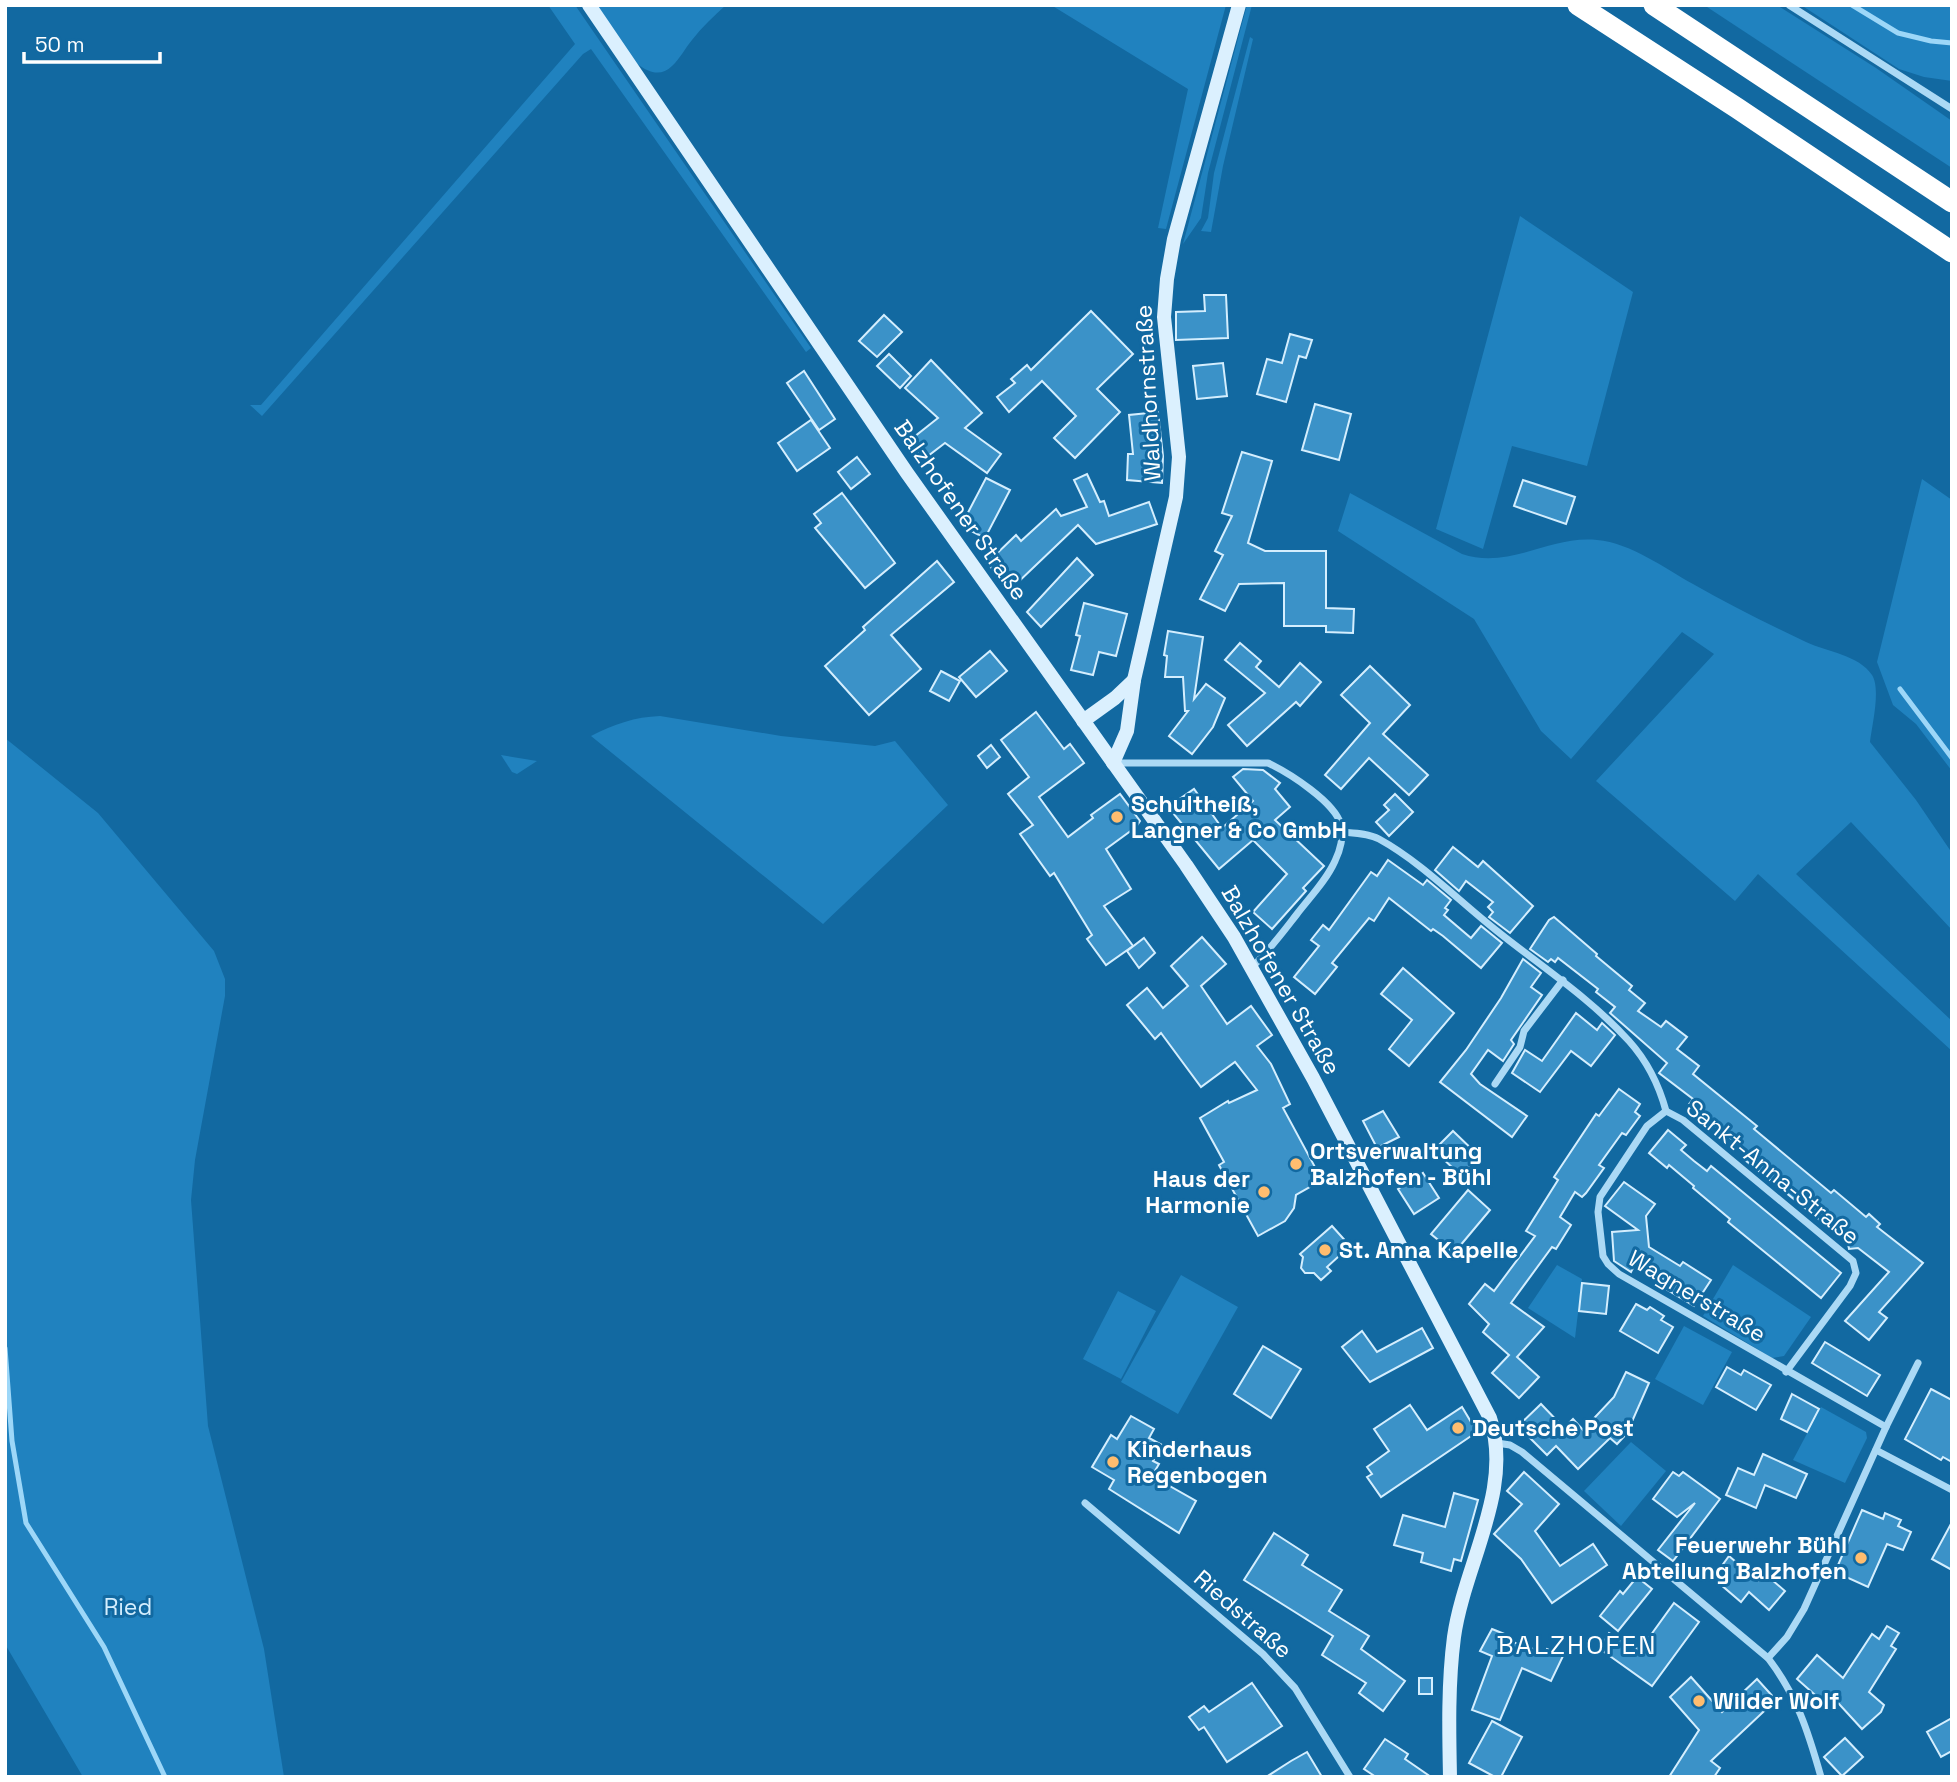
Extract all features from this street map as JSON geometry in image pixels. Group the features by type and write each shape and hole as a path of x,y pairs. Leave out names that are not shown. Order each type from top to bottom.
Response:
{"highway":[{"path":"1578,5 1952,252"},
{"path":"1654,5 1952,202"}],"street":[{"name":"Balzhofener Straße","path":"589,5 907,473 1215,907 1313,1078 1477,1390 1490,1418 1497,1443 1496,1483 1466,1583 1455,1636 1449,1705 1450,1777"},
{"name":"Waldhornstraße","path":"1113,762 1127,731 1134,680 1176,497 1179,457 1164,301 1174,239 1238,5"},
{"path":"1789,5 1952,109"},
{"path":"1083,721 1115,698 1134,680"},
{"path":"1113,762 1268,763 1318,796 1338,818 1342,832 1334,863 1321,884 1251,968"},
{"name":"Sankt-Anna-Straße","path":"1342,832 1376,837 1398,851 1563,980 1630,1042 1654,1077 1666,1111 1683,1120 1853,1261 1856,1273 1850,1286 1786,1372"},
{"path":"1495,1084 1520,1047 1524,1031 1563,980"},
{"name":"Wagnerstraße","path":"1666,1111 1647,1126 1600,1197 1598,1212 1603,1256 1608,1264 1786,1372 1886,1427"},
{"path":"1768,1658 1787,1637 1804,1609 1886,1427 1918,1363"},
{"path":"1497,1443 1510,1445 1522,1452 1768,1658 1785,1680 1800,1708 1821,1777"},
{"path":"1876,1450 1952,1490"},
{"name":"Riedstraße","path":"1085,1503 1263,1654 1287,1678 1350,1777"}],"green space":[{"path":"548,5 575,5 811,348 806,352 591,49 583,54 262,416 250,405 261,405 575,44"},
{"path":"592,5 726,5 689,43 675,63 661,72 650,71 627,54"},
{"path":"1051,5 1226,5 1166,229 1158,228 1188,89"},
{"path":"1247,5 1252,5 1208,173 1201,218 1183,244"},
{"path":"1704,5 1777,5 1876,68 1952,121 1952,168"},
{"path":"1801,5 1952,5 1952,81 1924,77 1899,69"},
{"path":"1250,37 1253,39 1223,166 1211,232 1201,231 1208,218 1214,173"},
{"path":"1520,216 1633,292 1587,466 1512,446 1483,549 1436,529"},
{"path":"1922,479 1952,500 1952,771 1916,724 1893,705 1877,662"},
{"path":"1350,493 1462,554 1480,558 1497,558 1580,540 1597,540 1622,546 1763,621 1806,642 1851,658 1866,668 1875,681 1876,689 1870,742 1916,800 1952,853 1952,930 1851,822 1796,874 1952,1021 1952,1051 1758,874 1735,901 1596,781 1714,654 1682,632 1571,759 1541,731 1474,619 1338,531"},
{"path":"660,716 781,736 875,746 895,741 948,805 823,924 591,736 625,722"},
{"name":"Ried","path":"5,738 98,813 214,951 225,979 225,996 195,1160 191,1200 208,1426 264,1649 284,1777 83,1777 5,1644"},
{"path":"501,755 537,761 517,774 512,772"},
{"path":"1557,1265 1582,1279 1575,1338 1528,1308"},
{"path":"1733,1265 1811,1317 1784,1356 1772,1358 1703,1316"},
{"path":"1181,1275 1238,1307 1178,1414 1121,1382"},
{"path":"1118,1291 1156,1311 1121,1379 1083,1359"},
{"path":"1684,1326 1732,1352 1703,1405 1655,1379"},
{"path":"1821,1407 1866,1432 1867,1438 1845,1483 1793,1460"},
{"path":"1631,1442 1666,1471 1621,1526 1584,1491"}],"building":[{"path":"1204,295 1226,295 1228,338 1176,340 1176,312 1205,311"},
{"path":"1091,311 1133,354 1097,389 1120,412 1075,458 1054,438 1076,416 1042,381 1009,412 997,397 1015,383 1011,379 1027,365 1031,370"},
{"path":"884,315 902,332 877,357 859,341"},
{"path":"1290,334 1312,340 1306,358 1299,356 1286,402 1257,394 1267,359 1282,363"},
{"path":"889,354 911,376 900,388 877,366"},
{"path":"931,360 982,413 965,428 1001,454 987,473 945,443 924,459 909,441 938,418 905,388"},
{"path":"1223,363 1227,396 1197,399 1193,366"},
{"path":"804,371 835,419 819,430 787,383"},
{"path":"1315,404 1351,414 1339,460 1302,450"},
{"path":"1158,412 1163,456 1162,483 1127,480 1128,454 1133,454 1129,415"},
{"path":"811,420 830,448 797,471 778,443"},
{"path":"1242,452 1272,461 1248,543 1265,551 1326,551 1326,608 1354,609 1353,633 1326,632 1326,626 1284,626 1284,583 1239,584 1225,611 1200,599 1223,555 1215,551 1232,516 1222,513"},
{"path":"857,457 870,474 851,489 838,472"},
{"path":"1087,474 1100,502 1104,501 1109,516 1149,502 1157,524 1096,544 1078,525 1011,589 987,563 1016,535 1021,541 1056,509 1061,516 1087,507 1074,480"},
{"path":"986,478 1010,490 985,538 961,526"},
{"path":"1523,480 1575,497 1566,524 1514,506"},
{"path":"842,493 895,563 865,588 815,528 821,523 814,514"},
{"path":"1077,558 1093,575 1041,627 1027,612"},
{"path":"937,561 954,582 891,635 921,669 869,715 825,666 865,630 863,627"},
{"path":"1084,603 1127,614 1116,656 1099,652 1093,675 1071,670 1080,636 1076,635"},
{"path":"1168,631 1203,637 1194,699 1206,684 1225,698 1213,727 1192,754 1169,736 1188,711 1185,711 1183,677 1165,677 1167,656 1164,655"},
{"path":"1240,643 1261,661 1256,667 1279,687 1300,663 1321,682 1300,706 1296,702 1247,746 1228,725 1265,693 1225,660"},
{"path":"990,651 1007,671 976,697 959,677"},
{"path":"1370,666 1410,705 1383,734 1428,775 1409,795 1369,758 1341,789 1325,775 1370,723 1341,695"},
{"path":"941,671 960,681 949,701 930,691"},
{"path":"1036,712 1064,749 1070,744 1084,763 1039,797 1068,837 1093,818 1091,815 1120,794 1140,821 1106,849 1131,889 1104,906 1133,946 1106,965 1087,939 1092,935 1054,873 1050,876 1020,834 1033,825 1008,794 1029,777 1001,740"},
{"path":"991,745 1000,757 987,768 978,756"},
{"path":"1243,769 1263,770 1280,783 1275,789 1290,807 1275,820 1324,866 1303,888 1306,891 1272,929 1253,912 1287,874 1253,840 1219,869 1168,807 1194,789 1222,828 1253,801 1233,777"},
{"path":"1395,794 1413,812 1389,836 1376,822 1389,810 1384,805"},
{"path":"1453,847 1478,867 1483,861 1533,906 1510,933 1489,917 1493,912 1488,907 1493,902 1466,881 1459,891 1435,870"},
{"path":"1388,860 1423,885 1427,880 1451,900 1444,915 1471,938 1481,926 1502,943 1481,968 1443,936 1433,929 1431,931 1389,898 1374,921 1369,918 1332,963 1337,967 1315,994 1294,977 1319,946 1311,940 1323,925 1329,930 1371,872 1377,876"},
{"path":"1554,917 1632,986 1629,990 1645,1003 1638,1011 1661,1027 1666,1021 1687,1037 1677,1049 1699,1066 1693,1074 1757,1126 1754,1129 1831,1193 1834,1190 1866,1217 1869,1214 1880,1224 1877,1227 1923,1263 1879,1312 1887,1318 1869,1340 1845,1321 1889,1272 1858,1248 1849,1249 1847,1238 1832,1225 1830,1228 1745,1160 1750,1154 1689,1104 1693,1099 1659,1073 1667,1063 1610,1013 1615,1007 1596,992 1598,989 1558,958 1555,962 1551,959 1548,962 1530,949 1549,920"},
{"path":"1202,937 1226,964 1201,986 1227,1024 1251,1006 1272,1035 1257,1046 1271,1064 1290,1104 1283,1108 1322,1180 1296,1195 1294,1208 1285,1221 1258,1236 1219,1165 1224,1162 1200,1118 1228,1101 1229,1103 1257,1090 1235,1062 1201,1087 1161,1033 1155,1039 1127,1005 1147,988 1163,1008 1188,986 1171,966"},
{"path":"1144,938 1155,953 1139,968 1127,951"},
{"path":"1523,959 1541,973 1531,987 1542,995 1511,1040 1514,1044 1503,1061 1488,1050 1471,1074 1480,1084 1527,1116 1512,1137 1440,1082 1466,1050"},
{"path":"1403,968 1454,1013 1409,1066 1389,1049 1412,1020 1381,994"},
{"path":"1576,1013 1597,1030 1602,1023 1615,1035 1591,1066 1571,1051 1540,1092 1512,1073 1525,1050 1542,1061"},
{"path":"1619,1089 1640,1104 1635,1112 1640,1116 1626,1135 1622,1133 1599,1165 1604,1168 1586,1193 1582,1197 1575,1192 1560,1217 1571,1225 1556,1249 1552,1247 1511,1303 1544,1327 1517,1357 1539,1377 1519,1398 1492,1373 1509,1355 1483,1332 1489,1324 1469,1304 1485,1284 1494,1291 1535,1236 1526,1231 1558,1180 1554,1177 1596,1114 1599,1116"},
{"path":"1383,1111 1399,1137 1377,1148 1363,1121"},
{"path":"1668,1130 1686,1145 1681,1150 1694,1161 1707,1171 1711,1166 1841,1273 1821,1298 1728,1222 1730,1219 1693,1188 1694,1186 1669,1165 1667,1168 1649,1153"},
{"path":"1453,1131 1479,1156 1460,1175 1434,1150"},
{"path":"1423,1173 1439,1198 1414,1214 1398,1189"},
{"path":"1624,1182 1655,1204 1646,1216 1649,1247 1680,1266 1683,1262 1711,1280 1694,1306 1666,1289 1669,1283 1636,1262 1631,1272 1614,1261 1612,1232 1638,1230 1605,1206"},
{"path":"1468,1190 1490,1210 1454,1253 1431,1234"},
{"name":"St. Anna Kapelle","path":"1332,1226 1350,1246 1327,1267 1331,1271 1321,1280 1314,1273 1305,1273 1301,1268 1303,1257 1300,1254"},
{"path":"1582,1283 1609,1286 1606,1314 1579,1311"},
{"path":"1636,1304 1647,1310 1650,1307 1664,1316 1661,1320 1673,1327 1658,1353 1620,1331"},
{"path":"1422,1328 1433,1348 1370,1382 1342,1347 1362,1331 1377,1352"},
{"path":"1825,1342 1880,1375 1867,1396 1812,1363"},
{"path":"1263,1346 1301,1369 1271,1418 1234,1394"},
{"path":"1727,1367 1741,1375 1744,1370 1771,1385 1756,1410 1716,1387"},
{"path":"1626,1372 1649,1383 1630,1426 1632,1428 1617,1444 1610,1438 1578,1469 1556,1446 1547,1455 1518,1426 1541,1404 1564,1428 1573,1419 1583,1430 1614,1397"},
{"path":"1931,1389 1952,1400 1952,1462 1943,1457 1941,1460 1905,1439"},
{"path":"1792,1394 1819,1409 1807,1432 1781,1419"},
{"path":"1410,1405 1427,1430 1462,1407 1477,1432 1381,1497 1367,1477 1372,1474 1367,1467 1389,1451 1374,1429"},
{"path":"1131,1416 1154,1429 1149,1438 1162,1445 1153,1461 1159,1464 1152,1476 1196,1501 1179,1533 1109,1489 1114,1480 1092,1467 1111,1435 1117,1439"},
{"path":"1763,1454 1807,1474 1796,1498 1765,1485 1756,1508 1726,1495 1738,1468 1754,1475"},
{"path":"1524,1472 1559,1504 1535,1531 1560,1566 1593,1544 1607,1565 1552,1603 1521,1559 1494,1534 1522,1504 1507,1491"},
{"path":"1673,1472 1679,1476 1683,1472 1720,1499 1673,1561 1658,1550 1695,1503 1677,1517 1653,1499"},
{"path":"1454,1493 1478,1500 1461,1561 1454,1559 1451,1571 1421,1562 1423,1553 1394,1545 1403,1515 1445,1527"},
{"path":"1862,1510 1883,1519 1885,1513 1901,1520 1898,1526 1911,1532 1903,1550 1887,1544 1868,1587 1835,1572"},
{"path":"1952,1522 1952,1570 1932,1559"},
{"path":"1274,1533 1308,1555 1302,1565 1342,1590 1329,1611 1369,1636 1361,1649 1405,1681 1383,1711 1359,1693 1366,1683 1322,1655 1333,1636 1244,1580"},
{"path":"1729,1556 1758,1581 1765,1574 1785,1591 1769,1610 1749,1592 1741,1602 1713,1578"},
{"path":"1637,1577 1652,1589 1618,1631 1600,1616 1620,1591 1623,1594"},
{"path":"1674,1603 1699,1622 1652,1686 1600,1649 1609,1633 1640,1650"},
{"path":"1887,1626 1899,1633 1891,1646 1896,1649 1869,1692 1884,1705 1881,1712 1862,1729 1829,1693 1822,1701 1797,1679 1817,1655 1843,1678 1872,1634 1879,1639"},
{"path":"1492,1629 1507,1635 1504,1639 1545,1653 1547,1649 1563,1656 1551,1681 1522,1668 1500,1720 1472,1710 1492,1656 1480,1651"},
{"path":"1691,1677 1722,1712 1757,1679 1776,1700 1711,1761 1720,1768 1714,1777 1669,1777 1699,1730 1670,1697"},
{"path":"1419,1678 1432,1678 1432,1694 1419,1694"},
{"path":"1252,1683 1282,1726 1227,1762 1204,1727 1199,1730 1189,1717 1204,1706 1209,1712"},
{"path":"1952,1718 1952,1751 1941,1757 1927,1732"},
{"path":"1492,1721 1522,1737 1501,1777 1495,1777 1469,1763"},
{"path":"1845,1738 1863,1757 1842,1776 1824,1757"},
{"path":"1385,1739 1408,1754 1405,1759 1431,1777 1376,1777 1364,1769"},
{"path":"1307,1752 1322,1777 1266,1777 1291,1761"}],"waterway":[{"path":"1852,5 1898,33 1952,43"},
{"path":"1900,689 1952,758"},
{"path":"5,1348 12,1441 26,1523 104,1647 165,1777"}],"place":[{"name":"Schultheiß, Langner & Co GmbH","path":"1117,817"},
{"name":"Ortsverwaltung Balzhofen - Bühl","path":"1296,1164"},
{"name":"Haus der Harmonie","path":"1264,1192"},
{"name":"St. Anna Kapelle","path":"1325,1250"},
{"name":"Deutsche Post","path":"1458,1428"},
{"name":"Kinderhaus Regenbogen","path":"1113,1462"},
{"name":"Feuerwehr Bühl Abteilung Balzhofen","path":"1861,1558"},
{"name":"Wilder Wolf","path":"1699,1701"}],"district":[{"name":"BALZHOFEN","path":"1577,1645"}]}
